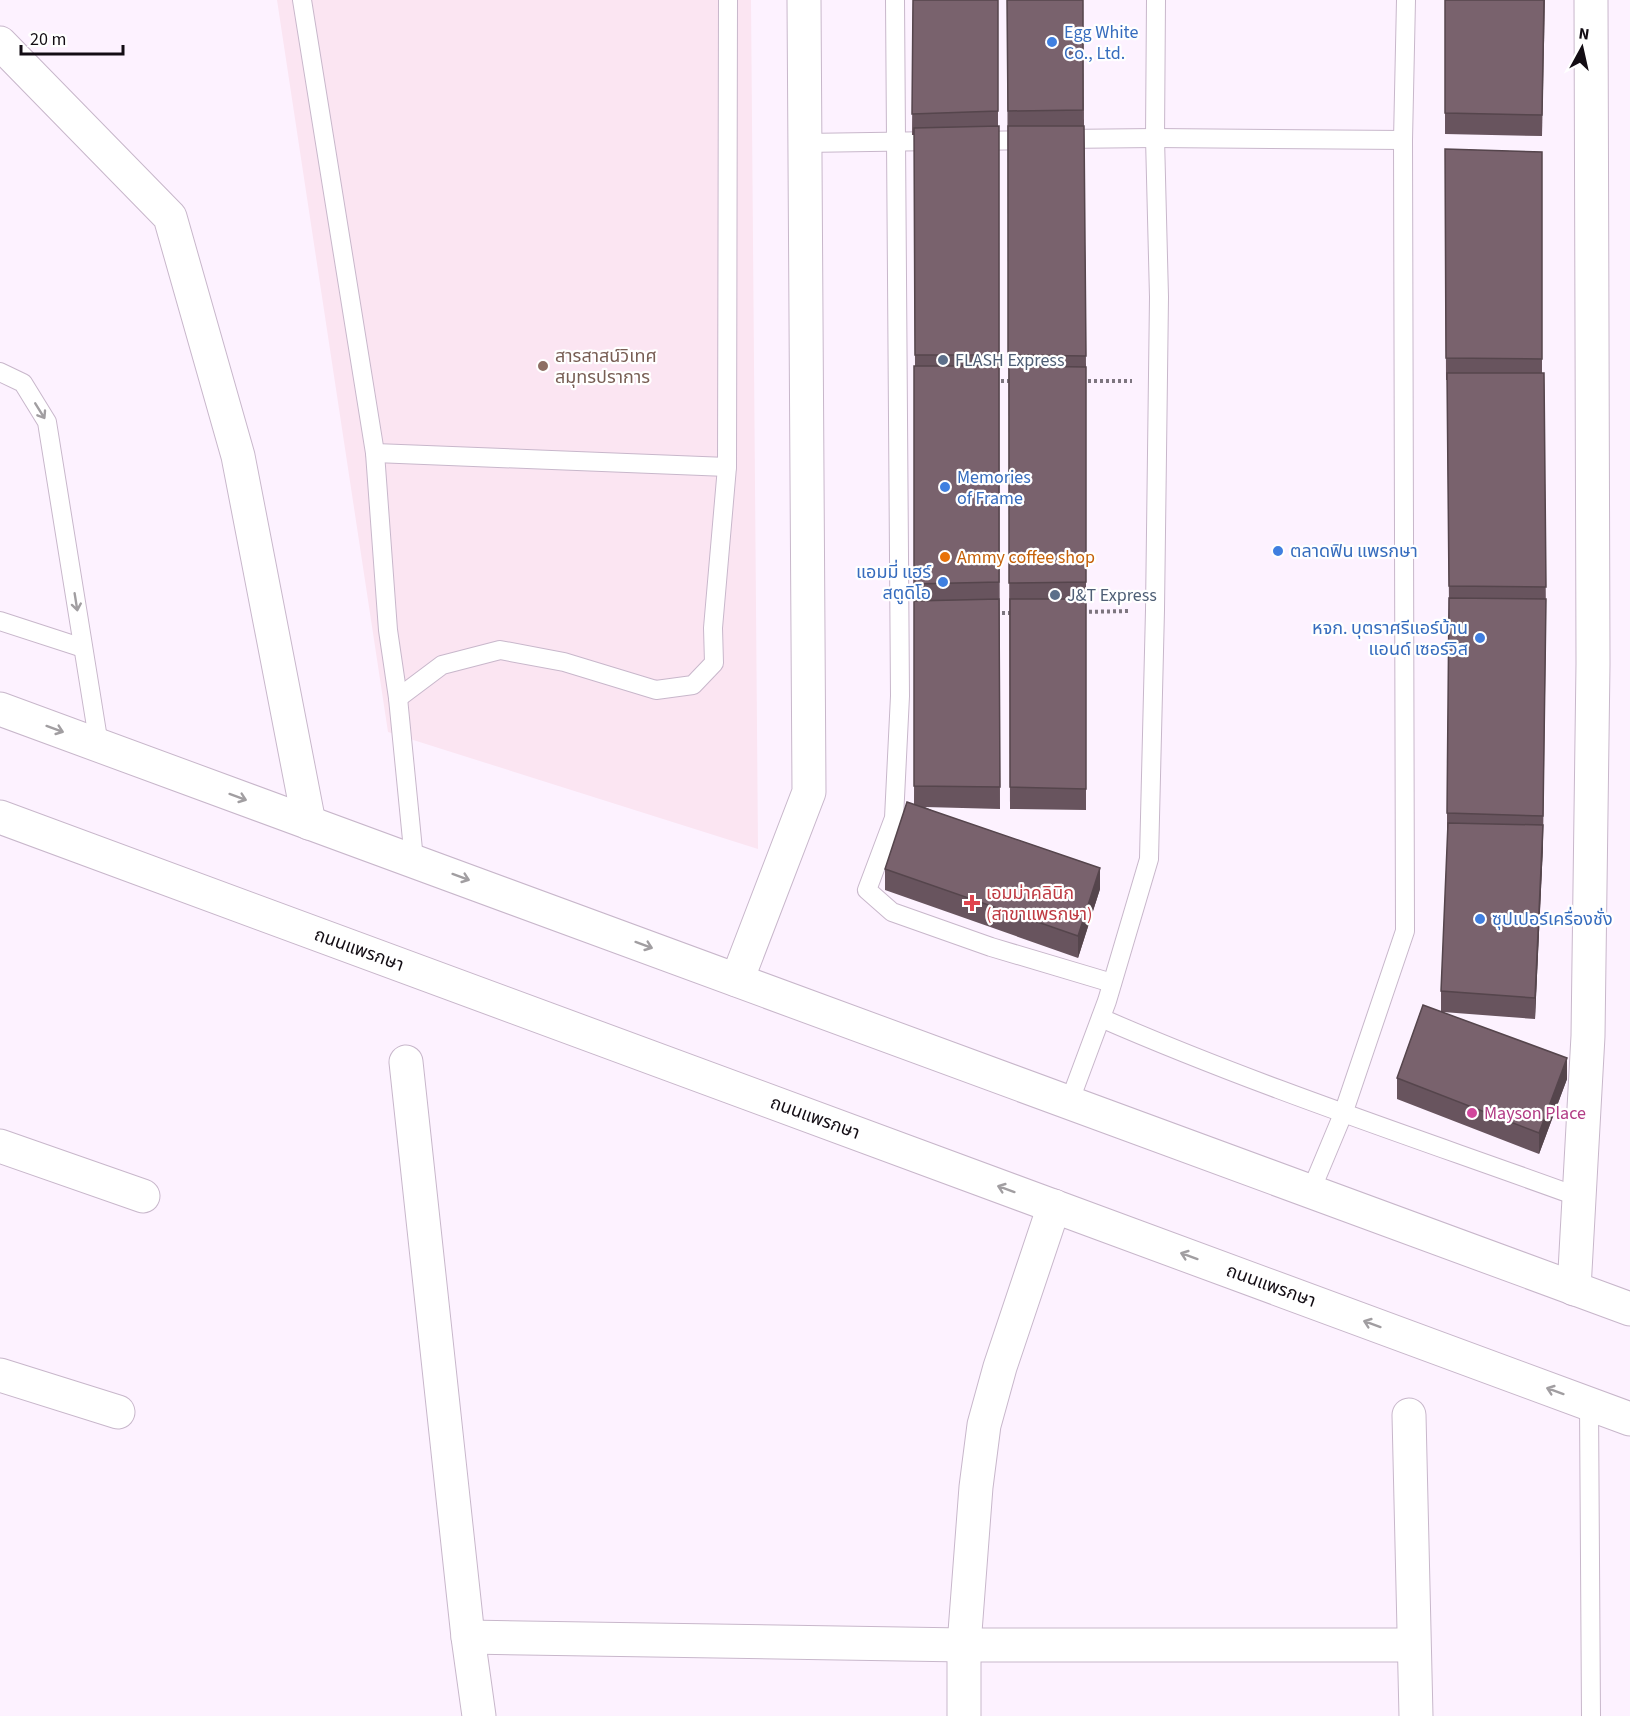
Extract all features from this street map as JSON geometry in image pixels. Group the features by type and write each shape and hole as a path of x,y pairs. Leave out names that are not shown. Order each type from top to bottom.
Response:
{"street":[{"path":"737,980 809,792 804,0"},
{"path":"1574,1289 1588,1036 1593,664 1591,0"},
{"path":"0,43 170,217 238,456 309,823"},
{"path":"0,709 1630,1309"},
{"name":"ถนนแพรกษา","path":"0,817 1630,1419"},
{"path":"406,1062 468,1637 479,1716"},
{"path":"0,1146 143,1196"},
{"path":"964,1716 964,1644 976,1487 984,1425 1000,1367 1054,1206"},
{"path":"0,1375 118,1412"},
{"path":"1409,1415 1416,1716"},
{"path":"468,1637 964,1644 1413,1645"}],"lane":[{"path":"302,0 375,453 388,630 398,698 414,860"},
{"path":"398,698 442,665 500,650 564,662 656,690 693,685 714,663 713,628 726,467 728,0"},
{"path":"895,0 900,696 894,818 867,890 892,912 990,947 1112,983"},
{"path":"1069,1103 1101,1018 1149,859 1159,297 1155,138 1156,0"},
{"path":"1310,1193 1343,1114 1405,931 1403,140 1406,0"},
{"path":"804,143 1155,138 1403,140"},
{"path":"0,372 23,383 47,422 99,745"},
{"path":"375,453 726,467"},
{"path":"0,621 83,648"},
{"path":"1101,1018 1179,1052 1343,1114 1579,1197"},
{"path":"1589,1404 1591,1716"}],"path":[{"path":"993,381 1016,381"},
{"path":"1075,381 1158,381"},
{"path":"1074,612 1155,610"},
{"path":"993,613 1016,613"}],"shaded area":[{"name":"สารสาสน์วิเทศ สมุทรปราการ","path":"277,0 751,0 758,849 388,732"}],"building":[{"path":"913,0 998,0 998,111 912,114"},
{"path":"1007,0 1083,0 1083,110 1008,111"},
{"path":"1445,0 1544,0 1542,115 1445,113"},
{"path":"999,126 999,355 915,355 914,128"},
{"path":"1008,126 1084,126 1086,356 1008,355"},
{"path":"1445,149 1542,152 1542,359 1446,358"},
{"path":"914,366 999,366 999,582 914,584"},
{"path":"1009,366 1086,367 1086,582 1009,583"},
{"path":"1447,373 1544,373 1546,587 1449,586"},
{"path":"1449,598 1546,599 1543,816 1447,813"},
{"path":"999,599 1000,787 914,786 914,601"},
{"path":"1010,599 1086,599 1086,789 1010,787"},
{"path":"907,802 1100,868 1078,936 885,869"},
{"path":"1448,823 1543,825 1535,998 1441,991"},
{"path":"1423,1005 1567,1058 1539,1133 1397,1078"}],"place":[{"name":"Egg White Co., Ltd.","path":"1052,42"},
{"name":"FLASH Express","path":"943,360"},
{"name":"สารสาสน์วิเทศ สมุทรปราการ","path":"543,366"},
{"name":"Memories of Frame","path":"945,487"},
{"name":"ตลาดฟิน แพรกษา","path":"1278,551"},
{"name":"Ammy coffee shop","path":"945,557"},
{"name":"แอมมี่ แฮร์ สตูดิโอ","path":"943,582"},
{"name":"J&T Express","path":"1055,595"},
{"name":"หจก. บุตราศรีแอร์บ้าน แอนด์ เซอร์วิส","path":"1480,638"},
{"name":"เอมม่าคลินิก (สาขาแพรกษา)","path":"972,903"},
{"name":"ซุปเปอร์เครื่องชั่ง","path":"1480,919"},
{"name":"Mayson Place","path":"1472,1113"}]}
